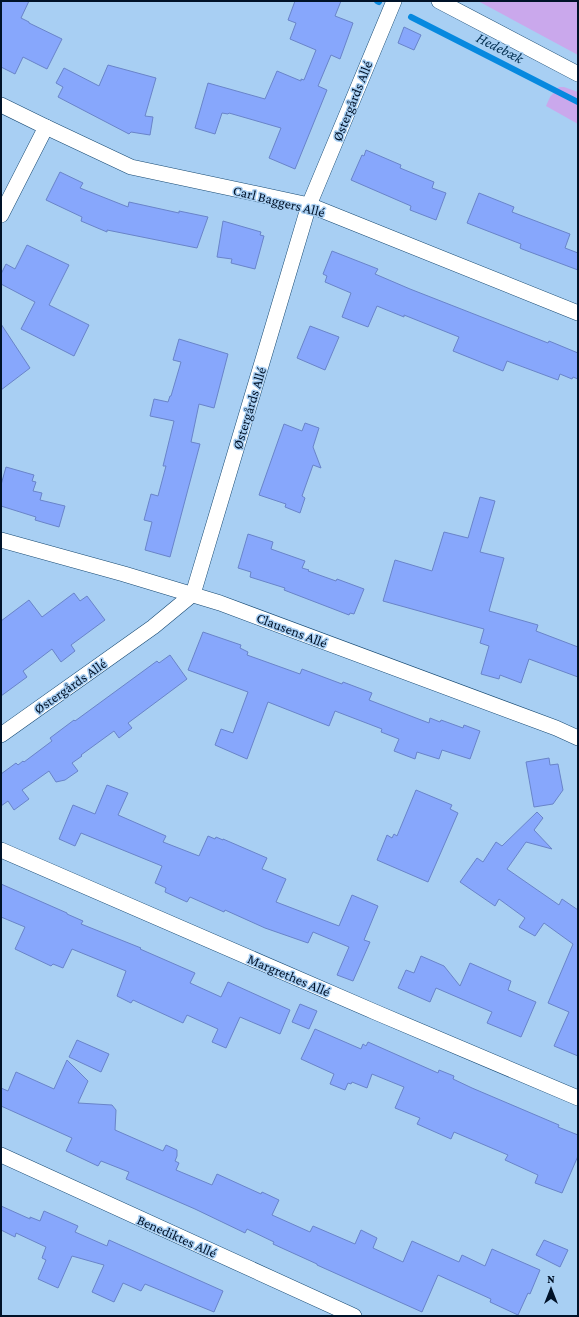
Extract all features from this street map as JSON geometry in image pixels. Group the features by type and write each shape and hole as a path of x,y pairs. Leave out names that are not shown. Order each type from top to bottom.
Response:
{"street":[{"name":"Østergårds Allé","path":"1,735 153,627 193,594 310,205 394,1"},
{"path":"439,1 578,74"},
{"name":"Carl Baggers Allé","path":"1,105 131,167 310,205 578,313"},
{"path":"1,215 46,127"},
{"name":"Clausens Allé","path":"1,540 220,603 556,728 578,738"},
{"name":"Margrethes Allé","path":"1,850 360,1006 578,1098"},
{"name":"Benediktes Allé","path":"1,1155 354,1316"}],"shaded area":[{"path":"478,1 578,1 578,55"},
{"path":"559,87 564,87 578,92 578,124 546,106 550,97"}],"building":[{"path":"1,1 29,1 21,18 62,39 47,69 23,57 15,74 1,67"},
{"path":"295,1 341,1 335,16 353,23 340,59 331,55 318,86 327,90 295,169 269,158 281,128 229,113 222,113 215,134 195,128 208,83 265,99 277,71 301,81 301,79 304,80 316,50 290,39 296,23 288,20"},
{"path":"404,27 421,35 414,50 398,43"},
{"path":"108,65 156,78 145,116 153,117 150,135 131,132 129,134 58,97 63,87 56,83 64,68 99,86"},
{"path":"366,150 401,165 400,168 434,182 432,188 446,193 436,220 410,210 411,206 351,180 362,155 364,156"},
{"path":"60,172 83,183 80,188 128,207 129,202 179,213 179,211 208,217 197,248 107,230 107,232 81,221 82,217 46,200"},
{"path":"479,193 514,207 512,212 570,234 565,248 578,253 578,270 522,249 520,248 521,244 467,223"},
{"path":"223,221 261,232 260,235 264,236 255,269 231,263 232,259 217,257"},
{"path":"27,245 69,265 49,305 89,325 74,356 21,329 35,302 1,284 1,274 6,264 15,269"},
{"path":"332,251 378,269 375,274 410,289 548,343 549,341 578,353 578,379 573,377 572,379 560,374 558,380 507,361 503,371 453,351 459,337 377,306 368,327 342,317 351,293 325,282 327,276 323,274"},
{"path":"1,324 30,368 1,390"},
{"path":"310,326 339,337 325,370 297,358"},
{"path":"179,339 228,354 214,408 199,404 191,442 200,444 170,557 145,550 152,522 144,520 151,494 158,496 166,466 163,466 174,421 150,416 154,399 168,402 171,396 181,362 173,360"},
{"path":"305,423 319,428 313,447 321,468 313,465 302,496 305,498 300,513 285,507 286,504 259,495 284,424 302,431"},
{"path":"6,467 34,475 32,481 36,482 33,491 42,493 40,500 65,506 59,527 35,520 36,517 1,506 1,485"},
{"path":"480,497 495,501 480,552 504,558 489,611 538,625 536,631 578,647 578,677 529,659 521,683 500,675 499,679 481,674 489,646 480,643 484,629 383,601 395,560 432,571 444,532 468,538"},
{"path":"248,534 273,542 271,549 305,561 302,568 309,570 308,571 336,581 337,579 364,589 354,614 350,613 349,615 284,590 285,588 250,577 251,572 238,568"},
{"path":"74,593 80,601 87,596 105,620 71,645 75,651 61,662 52,649 23,671 27,677 1,696 1,621 29,600 42,617"},
{"path":"203,632 241,645 240,648 248,652 247,655 300,674 302,669 342,684 343,682 372,693 369,700 429,723 430,718 440,722 441,720 463,728 464,725 480,731 470,759 442,750 439,759 417,752 415,759 394,751 399,739 381,732 382,729 335,711 329,726 268,702 247,759 215,745 221,729 233,733 248,692 188,670"},
{"path":"170,655 187,679 128,723 132,728 119,738 114,731 81,755 82,756 72,763 78,771 65,780 56,782 49,771 22,790 29,799 14,810 8,801 1,806 1,774 16,763 18,765 23,761 24,762 52,741 50,738 74,720 75,721 157,661 159,663"},
{"path":"549,758 550,765 558,764 563,790 553,804 534,807 526,762"},
{"path":"107,785 128,793 118,815 166,836 163,842 199,856 208,836 215,839 216,837 267,858 262,869 286,879 276,902 339,926 352,895 378,906 364,940 370,942 353,981 337,975 349,947 313,932 308,943 265,928 225,910 224,912 190,897 187,902 165,892 166,888 155,883 162,866 81,833 75,846 59,839 73,805 95,814"},
{"path":"416,790 452,805 450,809 458,813 428,882 377,860 387,835 392,838 394,834 397,836"},
{"path":"537,812 543,818 534,830 552,849 526,842 507,869 559,905 562,899 578,910 578,1056 554,1046 569,1012 548,1003 573,944 544,923 535,936 519,927 525,918 499,899 495,906 460,882 477,858 483,862 496,842 502,846"},
{"path":"1,884 83,921 81,924 141,948 140,949 195,973 190,983 221,997 228,982 290,1010 280,1034 240,1017 226,1048 212,1042 218,1029 187,1015 183,1023 133,1000 131,1003 117,996 126,971 72,949 63,968 53,964 51,966 15,949 25,927 1,917"},
{"path":"421,956 444,966 460,986 470,963 511,981 508,990 536,1002 521,1037 487,1023 492,1012 436,988 430,1002 398,988 406,970 414,973"},
{"path":"300,1004 317,1011 309,1029 292,1022"},
{"path":"315,1029 361,1049 363,1044 366,1046 368,1042 438,1073 439,1070 454,1076 453,1079 559,1125 558,1127 578,1135 578,1156 562,1193 535,1183 538,1175 505,1160 508,1155 454,1132 451,1139 417,1124 420,1118 395,1108 404,1087 372,1074 367,1088 352,1082 351,1084 348,1083 345,1090 330,1084 334,1074 301,1059"},
{"path":"77,1040 109,1054 101,1072 69,1057"},
{"path":"67,1060 88,1081 78,1103 112,1105 116,1110 115,1130 163,1151 166,1145 177,1150 175,1161 179,1163 176,1170 212,1185 217,1174 261,1194 262,1192 279,1200 272,1215 310,1232 313,1226 355,1244 361,1230 377,1238 373,1248 403,1262 412,1241 459,1262 462,1255 485,1266 492,1249 540,1270 530,1294 528,1293 518,1315 490,1302 491,1299 438,1275 422,1312 317,1265 273,1244 274,1242 247,1229 245,1233 126,1179 129,1172 101,1161 98,1166 66,1151 72,1138 1,1106 1,1088 8,1091 16,1072 54,1089"},
{"path":"1,1206 30,1219 30,1217 40,1221 44,1211 78,1226 75,1232 107,1246 109,1240 223,1291 214,1312 145,1284 141,1291 123,1283 114,1302 92,1292 104,1265 72,1256 58,1288 38,1279 46,1260 42,1258 46,1247 16,1233 15,1237 1,1230"},
{"path":"544,1240 568,1250 560,1267 536,1255"}],"waterway":[{"name":"Hedebæk","path":"411,17 578,102"}]}
